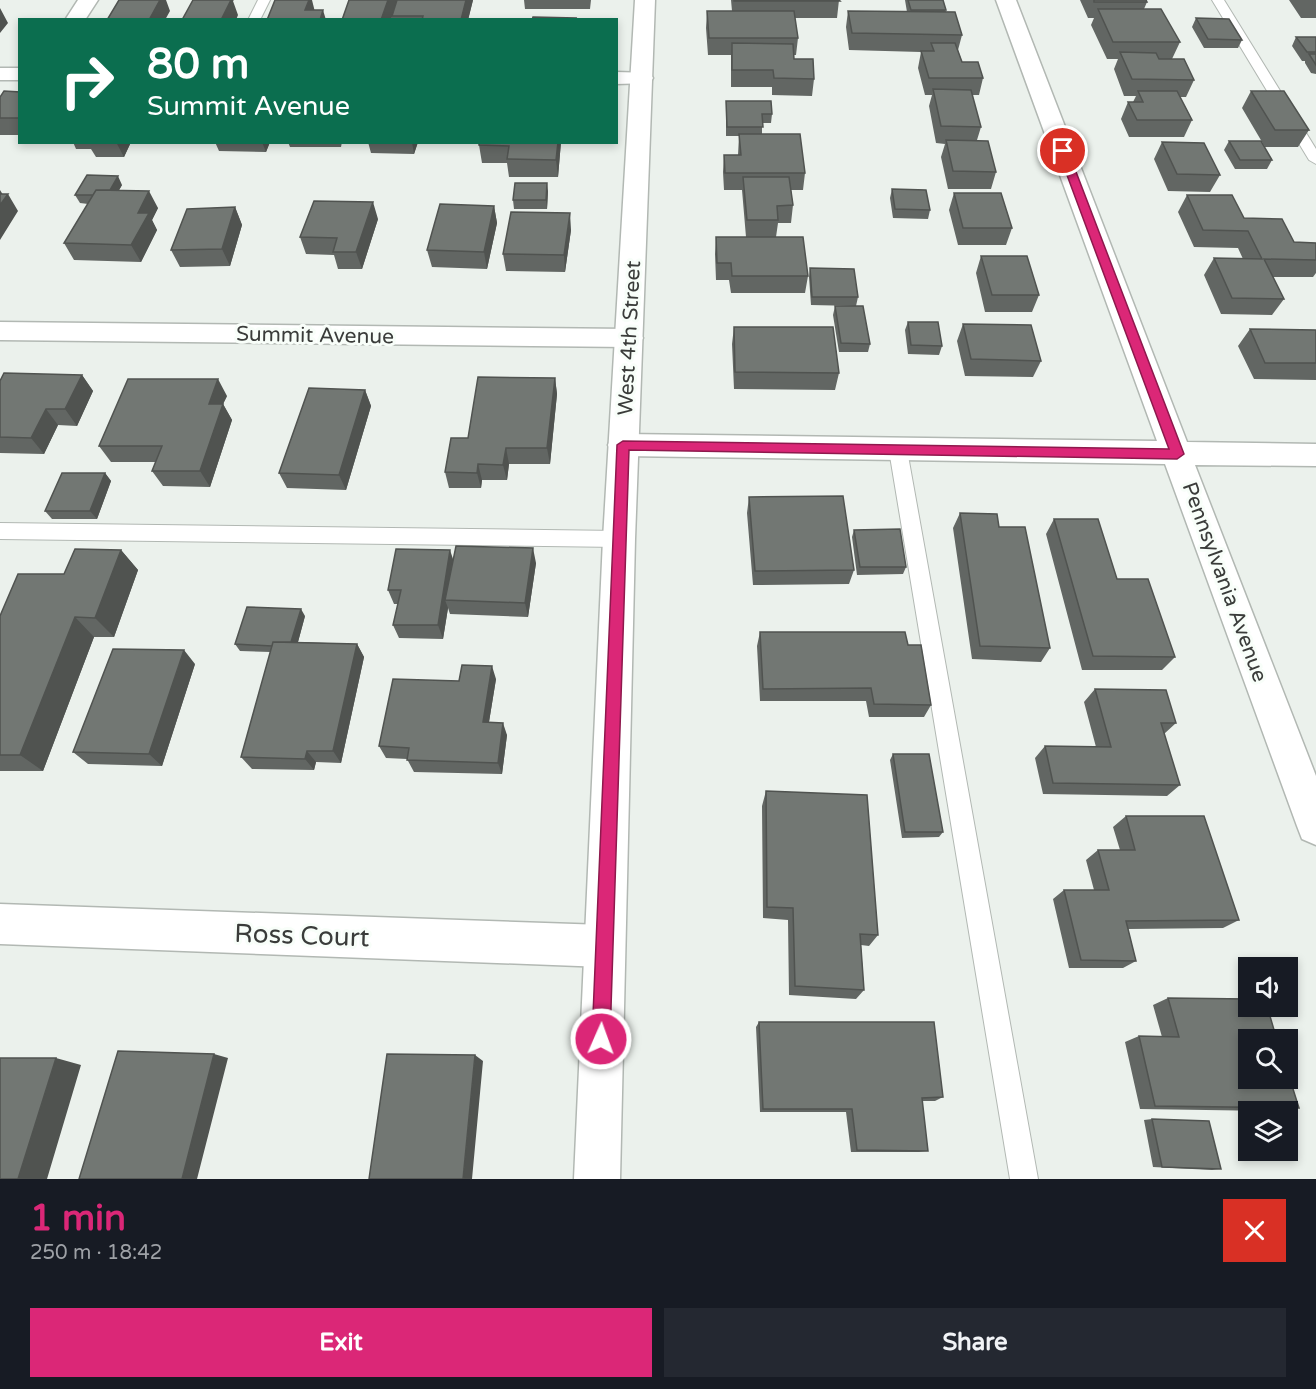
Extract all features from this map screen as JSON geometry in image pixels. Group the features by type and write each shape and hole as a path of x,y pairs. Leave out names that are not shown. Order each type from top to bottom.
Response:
{"street":[{"path":"76,18 88,0"},
{"name":"West 4th Street","path":"597,1179 619,539 629,338 629,78 645,0"},
{"name":"Pennsylvania Avenue","path":"1006,0 1316,826"},
{"path":"0,74 18,74"},
{"name":"Summit Avenue","path":"0,331 629,338"},
{"path":"623,445 1316,456"},
{"name":"Ross Court","path":"0,924 604,946"}],"lane":[{"path":"255,18 264,0"},
{"path":"1218,0 1316,160"},
{"path":"898,450 1024,1179"},
{"path":"0,531 619,539"}],"building":[{"path":"119,0 160,0 150,18 108,18"},
{"path":"193,0 231,0 222,18 183,18"},
{"path":"275,0 309,0 305,10 323,10 321,18 268,18"},
{"path":"349,0 388,0 382,18 343,18"},
{"path":"397,0 466,0 462,18 392,16"},
{"path":"839,0 840,1 734,1"},
{"path":"908,0 943,0 946,10 911,10"},
{"path":"1094,0 1146,0 1147,2 1094,2"},
{"path":"1098,9 1161,9 1180,42 1113,42"},
{"path":"707,11 794,11 798,38 709,38"},
{"path":"848,11 955,12 962,35 852,33"},
{"path":"1196,18 1229,19 1242,40 1208,39"},
{"path":"1296,37 1316,37 1316,52 1307,52"},
{"path":"732,43 793,44 794,59 813,59 814,79 774,78 773,70 732,70"},
{"path":"931,43 955,43 962,62 978,62 983,78 929,78 921,51 934,51"},
{"path":"1120,52 1156,53 1159,59 1184,59 1194,80 1132,79"},
{"path":"1309,54 1316,54 1316,65"},
{"path":"933,89 971,90 981,127 941,126"},
{"path":"4,91 18,92 18,118 0,118 0,97"},
{"path":"1138,91 1177,91 1192,120 1137,120 1128,102 1143,102"},
{"path":"1251,91 1284,91 1309,130 1275,130"},
{"path":"726,101 771,101 772,114 762,114 763,127 727,127"},
{"path":"739,134 800,134 805,173 725,173 724,155 741,155"},
{"path":"946,140 988,141 996,172 953,171"},
{"path":"1229,141 1261,141 1272,160 1240,160"},
{"path":"1162,142 1204,143 1220,175 1177,174"},
{"path":"558,144 556,160 507,159 509,146 479,145"},
{"path":"87,175 118,176 110,190 96,190 93,195 75,195"},
{"path":"743,177 789,177 793,205 777,206 778,220 747,220"},
{"path":"515,183 547,183 546,200 513,200"},
{"path":"892,189 926,190 930,210 895,209"},
{"path":"96,190 149,191 138,213 149,213 131,245 64,243"},
{"path":"954,193 1001,193 1012,228 963,228"},
{"path":"0,194 8,194 0,205"},
{"path":"1187,195 1232,195 1244,218 1282,219 1294,242 1316,243 1316,260 1264,259 1284,299 1232,298 1214,258 1262,259 1248,231 1203,230"},
{"path":"314,201 373,202 356,252 333,252 337,238 300,237"},
{"path":"440,204 494,206 484,252 427,250"},
{"path":"235,207 222,249 171,250 187,209"},
{"path":"511,212 570,213 564,255 503,254"},
{"path":"716,237 803,237 808,276 732,276 731,263 717,263"},
{"path":"981,256 1027,256 1039,295 992,295"},
{"path":"810,268 854,269 858,297 812,297"},
{"path":"835,306 863,306 870,344 841,343"},
{"path":"908,322 938,322 942,346 911,345"},
{"path":"963,324 1031,325 1041,361 971,359"},
{"path":"734,327 833,327 839,373 735,372"},
{"path":"1250,329 1316,330 1316,363 1265,363"},
{"path":"4,373 82,375 65,409 46,409 31,438 0,437 0,381"},
{"path":"478,377 555,378 547,448 506,448 503,465 478,464 477,473 445,472 451,438 468,438"},
{"path":"128,379 218,379 209,404 223,404 200,471 152,471 162,446 99,446"},
{"path":"309,388 365,390 339,475 279,473"},
{"path":"62,473 105,473 90,511 45,511"},
{"path":"843,496 854,570 755,571 749,497"},
{"path":"960,513 997,514 999,527 1025,527 1050,648 980,646"},
{"path":"1054,519 1098,519 1117,579 1148,579 1175,657 1093,656"},
{"path":"900,529 906,567 860,567 854,530"},
{"path":"456,546 533,548 525,603 445,600"},
{"path":"75,549 121,550 95,618 75,617 20,755 0,755 0,616 18,574 64,574"},
{"path":"396,549 450,550 438,625 393,625 401,590 388,590"},
{"path":"247,607 301,609 291,642 273,642 272,646 235,644"},
{"path":"760,632 905,632 908,645 921,645 931,705 874,704 871,688 763,689"},
{"path":"273,642 357,644 333,751 307,751 305,759 241,757"},
{"path":"113,649 184,650 149,754 73,752"},
{"path":"462,665 492,666 483,722 503,723 498,763 407,760 409,748 379,746 393,679 459,681"},
{"path":"1095,689 1166,690 1176,723 1161,723 1180,785 1053,783 1045,746 1111,747"},
{"path":"893,754 929,754 943,832 905,832"},
{"path":"766,791 867,795 878,935 860,934 864,990 795,986 793,908 767,907"},
{"path":"1126,816 1204,816 1239,920 1126,921 1136,961 1081,960 1064,890 1109,890 1098,850 1135,850"},
{"path":"1168,998 1238,999 1238,1017 1270,1017 1274,1029 1238,1029 1238,1089 1293,1089 1297,1101 1238,1101 1238,1107 1155,1106 1139,1036 1179,1037"},
{"path":"759,1022 934,1022 943,1097 922,1098 928,1151 857,1150 852,1109 763,1109"},
{"path":"118,1051 214,1054 182,1179 79,1179"},
{"path":"387,1054 475,1055 463,1179 369,1179"},
{"path":"0,1058 56,1058 18,1179 0,1179"},
{"path":"1152,1119 1209,1121 1221,1169 1162,1167"}],"route":[{"path":"601,1039 623,445 1177,454 1063,151"}]}
